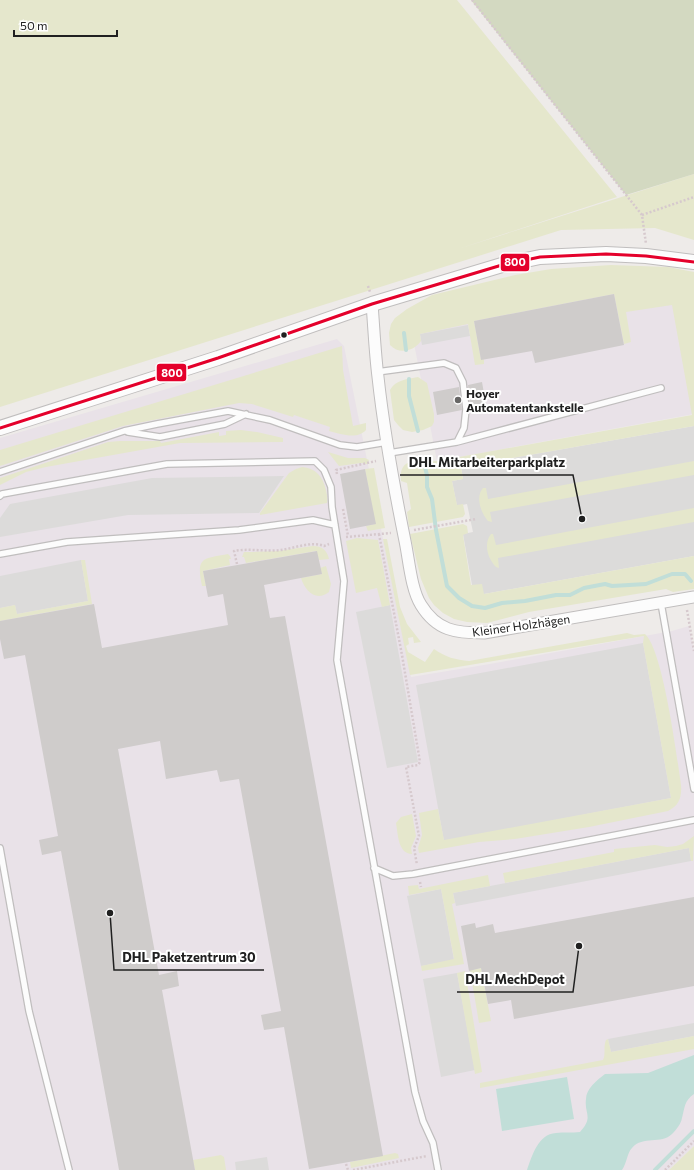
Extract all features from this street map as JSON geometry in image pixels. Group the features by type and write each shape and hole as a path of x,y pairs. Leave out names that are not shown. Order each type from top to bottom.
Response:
{"street":[{"path":"0,428 210,361 372,304 495,267 540,257 606,254 646,256 694,262"},
{"name":"Kleiner Holzhägen","path":"372,304 377,372 388,447 414,586 421,605 433,620 445,628 462,633 484,633 689,597"}],"lane":[{"path":"377,372 444,363 456,368 463,382 466,410 464,428 458,442"},
{"path":"0,472 124,431 228,411 270,420 340,445 388,447 458,442 661,388"},
{"path":"124,431 160,437 225,424 247,414"},
{"path":"0,496 2,494 167,464 315,461 324,470 331,486 344,581 337,660 416,1092 423,1121 433,1143 438,1170"},
{"path":"0,554 67,542 239,530 313,520 335,524"},
{"path":"661,603 694,789"},
{"path":"374,868 393,876 418,873 694,820"},
{"path":"0,848 29,1012 69,1170"}],"path":[{"path":"472,0 642,215 646,238 646,256"},
{"path":"642,215 694,198"},
{"path":"338,477 336,470 376,461"},
{"path":"343,507 348,536"},
{"path":"424,528 476,519"},
{"path":"379,534 420,762 418,765 406,767 418,836 414,848 422,887"},
{"path":"237,564 234,551 243,549 280,550 317,543 324,546 348,536 385,534"},
{"path":"689,597 694,651"},
{"path":"665,1170 694,1142"},
{"path":"353,1170 435,1154"},
{"path":"346,1164 348,1170"}],"shaded area":[{"path":"694,287 694,414 437,461 409,318 463,297"},
{"path":"468,325 470,336 422,345 420,334"},
{"path":"337,339 344,346 411,677 672,631 689,626 694,651 694,1146 669,1170 0,1170 0,438"},
{"path":"694,426 694,556 484,594 472,585 463,534 473,532 467,504 457,506 452,481 463,479 461,467"},
{"path":"284,476 259,513 128,515 0,537 0,518 10,504 152,478"},
{"path":"81,560 88,601 17,614 15,605 0,608 0,576"},
{"path":"390,605 418,762 387,768 356,612"},
{"path":"643,643 671,798 444,841 416,685"},
{"path":"689,848 691,861 456,906 453,893"},
{"path":"441,889 454,960 421,966 407,896"},
{"path":"457,973 475,1070 441,1077 423,979"},
{"path":"694,1023 694,1036 611,1052 608,1039"},
{"path":"267,1157 269,1170 236,1170 235,1162"}],"green space":[{"path":"0,0 457,0 617,197 458,249 694,174 694,240 655,228 561,230 0,407"},
{"path":"471,0 694,0 694,174 626,195"},
{"path":"611,265 668,267 694,272 694,426 461,467 463,479 452,481 457,505 463,504 465,514 463,517 409,527 407,512 411,509 407,483 401,481 401,473 403,467 412,462 437,461 692,415 672,305 626,312 631,342 624,344 614,294 474,321 481,360 484,359 484,364 475,365 468,324 420,334 421,341 410,349 402,351 390,345 389,333 391,324 395,318 407,309 432,295 515,275 551,269"},
{"path":"342,346 343,370 353,426 366,423 366,430 358,435 344,435 329,431 330,427 294,415 293,417 252,404 239,403 123,426 0,466 0,450"},
{"path":"418,377 427,383 434,414 434,422 432,426 423,430 412,432 403,430 394,420 390,390 398,382"},
{"path":"241,430 283,438 283,442 180,443 46,467 26,472 0,485 0,478 108,442 160,441 161,443 219,432 219,436 226,435 226,431"},
{"path":"328,452 348,458 365,458 369,460 367,464 361,463 339,466"},
{"path":"694,461 694,475 490,512 492,522 485,518 479,500 479,496 483,488 486,488 488,499"},
{"path":"302,467 315,471 321,477 326,490 327,503 260,515 289,473"},
{"path":"374,468 385,528 368,531 366,526 375,524 365,469"},
{"path":"694,508 694,522 498,558 499,568 493,564 487,547 487,542 491,534 493,534 496,545"},
{"path":"463,524 467,526 468,533 463,535 471,585 482,584 484,594 694,556 694,589 673,592 666,589 529,612 487,623 467,622 454,619 443,613 429,598 421,579 410,534"},
{"path":"357,538 378,540 390,605 382,607 377,588 356,593 346,541"},
{"path":"383,539 387,539 400,607 407,624 421,642 414,643 413,637 408,638 409,644 406,646 408,652 425,662 434,649 451,658 469,661 627,633 634,635 645,634 652,644 658,660 673,729 681,785 679,801 675,807 668,811 589,827 515,839 479,842 419,853 418,848 422,835 419,813 438,809 444,840 671,798 643,643 644,636 410,675"},
{"path":"313,546 324,549 329,559 319,560 316,551 246,563 244,557 242,557 244,552 278,551"},
{"path":"228,554 231,559 229,559 230,565 203,571 206,586 202,586 200,569 203,561 212,557"},
{"path":"81,560 85,560 92,604 0,621 0,608 15,605 17,614 88,601"},
{"path":"326,566 331,584 329,592 320,596 312,594 305,587 301,578 322,574 320,568"},
{"path":"412,814 416,836 411,848 412,854 407,853 401,847 396,823 401,817"},
{"path":"694,836 693,861 691,861 689,848 505,883 503,873 614,852 614,849 655,845 667,847 676,846 683,844"},
{"path":"488,875 490,886 453,893 455,903 452,904 464,964 422,971 421,966 454,959 441,889 409,895 408,886 418,885 419,889"},
{"path":"481,968 491,1021 479,1023 470,970"},
{"path":"465,971 482,1072 475,1074 457,973"},
{"path":"694,1036 694,1049 480,1088 480,1083 603,1060 605,1043 608,1039 611,1052"},
{"path":"694,1146 694,1170 669,1170"},
{"path":"395,1153 398,1154 399,1158 351,1168 350,1162"},
{"path":"221,1155 224,1157 226,1170 195,1170 193,1160"}],"water":[{"path":"694,1055 694,1094 684,1107 679,1125 668,1137 636,1144 630,1150 622,1170 527,1170 531,1158 540,1141 545,1137 556,1133 580,1132 587,1123 588,1119 586,1095 595,1082 605,1074 648,1073"},
{"path":"567,1077 574,1119 502,1131 496,1089"}],"building":[{"path":"614,294 624,345 535,363 532,351 481,360 474,321"},
{"path":"482,382 486,405 470,408 468,385"},
{"path":"459,387 462,410 437,415 433,392"},
{"path":"365,469 376,524 350,529 340,474"},
{"path":"317,551 322,574 264,585 270,618 285,616 383,1156 309,1169 284,1027 264,1030 261,1015 281,1011 239,779 220,782 217,770 166,779 160,741 118,749 159,975 177,971 179,986 162,990 195,1170 119,1170 61,851 42,855 39,840 58,836 25,655 4,659 0,639 0,621 94,604 102,648 228,625 223,594 208,597 203,571"},
{"path":"694,897 694,986 514,1019 511,1000 488,1004 481,968 469,971 461,926 475,923 476,928 493,924 495,933"}],"waterway":[{"path":"404,333 406,350"},
{"path":"409,379 409,396 418,431"},
{"path":"423,460 427,475 427,487 432,499 436,530 447,586 459,598 472,606 485,608 502,603 525,601 556,595 570,595 584,588 605,584 612,586 646,584 672,574 685,574 691,581"},
{"path":"655,1170 694,1131"}],"transit line":[{"name":"800","path":"0,428 218,358 372,304 502,265 540,257 606,254 646,256 694,262"}],"place":[{"name":"Hoyer Automatentankstelle","path":"458,400"},
{"name":"DHL Mitarbeiterparkplatz","path":"582,519"},
{"name":"DHL Paketzentrum 30","path":"110,913"},
{"name":"DHL MechDepot","path":"579,946"}]}
